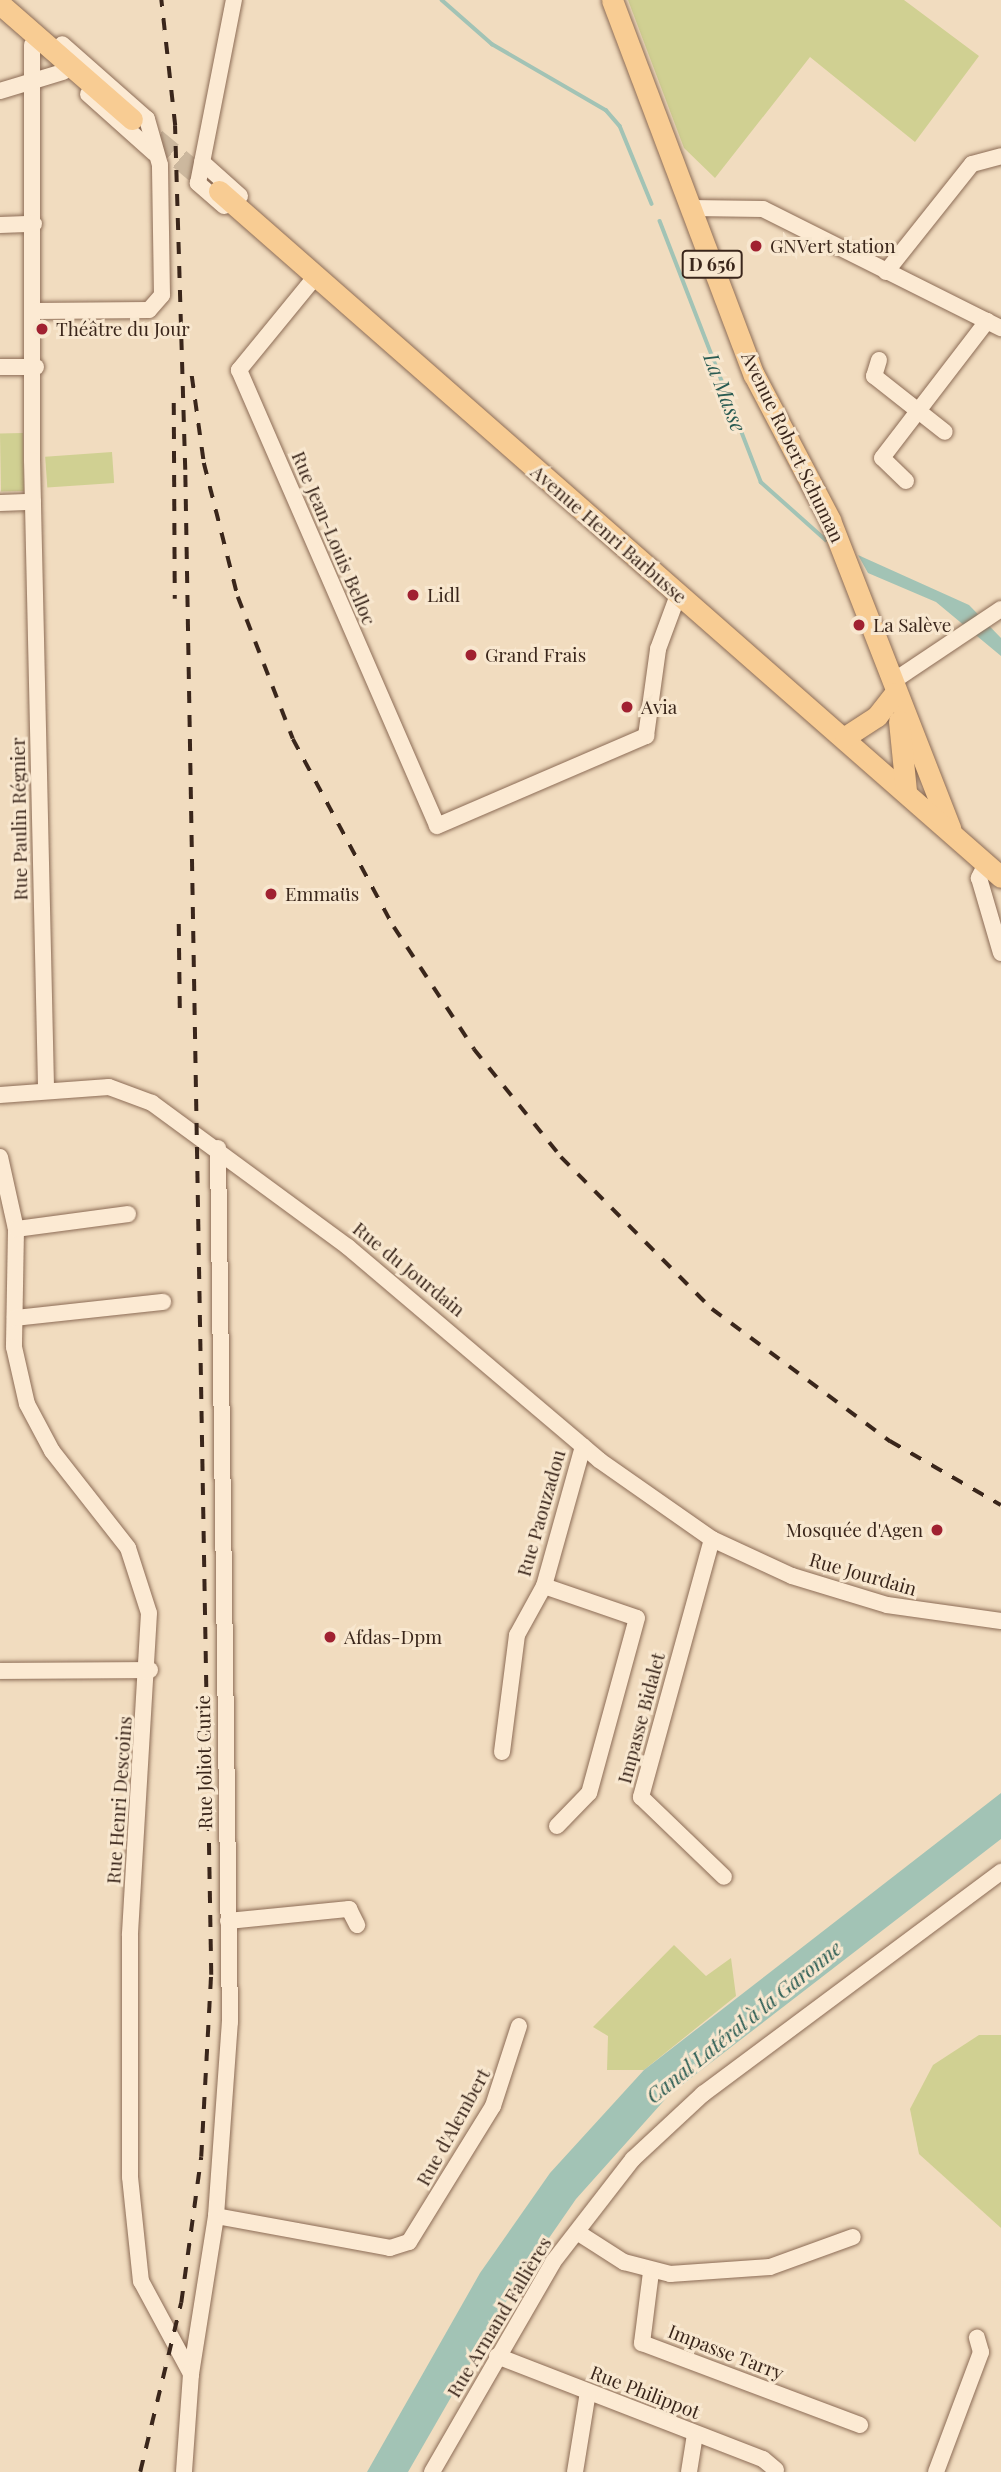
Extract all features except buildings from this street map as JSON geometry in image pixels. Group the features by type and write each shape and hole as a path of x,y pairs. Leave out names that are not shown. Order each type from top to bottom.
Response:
{"main road":[{"name":"Avenue Robert Schuman","path":"612,0 754,374 830,520 952,834"},
{"path":"0,4 30,34 132,119"},
{"name":"Avenue Henri Barbusse","path":"219,191 678,595 845,737 994,871"},
{"name":"Avenue Robert Schuman","path":"895,691 910,795"},
{"path":"845,737 877,716 895,691"},
{"path":"910,795 926,769"}],"street":[{"path":"234,0 198,183 311,282 374,329"},
{"path":"30,34 63,72 154,153"},
{"path":"30,34 57,40 139,109 154,153 161,204 158,307 35,311"},
{"name":"Rue Paulin Régnier","path":"30,34 36,367 33,502 46,1088"},
{"path":"0,91 63,72"},
{"path":"886,272 972,164 1001,156"},
{"path":"202,162 369,314 374,329"},
{"path":"692,208 763,209 994,324 918,411 882,458 906,481"},
{"path":"0,225 34,224"},
{"name":"Rue Jean-Louis Belloc","path":"311,282 239,370 437,825 646,736 657,649 678,595"},
{"path":"879,360 874,376 945,432"},
{"path":"0,367 36,367"},
{"path":"0,503 33,502"},
{"path":"895,691 958,638 1001,609"},
{"path":"994,871 979,878 1001,953"},
{"name":"Rue du Jourdain","path":"0,1096 46,1088 121,1088 201,1134 437,1318 583,1446"},
{"name":"Rue Joliot Curie","path":"191,2374 216,2216 230,2022 218,1148"},
{"name":"Rue Henri Descoins","path":"0,1157 16,1229 8,1280 15,1318 19,1373 35,1422 140,1573 149,1613 150,1670 130,1935 130,2176 141,2281 191,2374"},
{"path":"16,1229 128,1214"},
{"path":"15,1318 163,1301"},
{"name":"Rue Jourdain","path":"583,1446 712,1539 792,1576 881,1603 1001,1621"},
{"name":"Rue Paouzadou","path":"502,1752 517,1635 544,1586 583,1446"},
{"name":"Impasse Bidalet","path":"712,1539 641,1797 724,1877"},
{"path":"544,1586 637,1618 589,1793 557,1826"},
{"path":"0,1671 150,1670"},
{"name":"Rue Armand Fallières","path":"432,2472 497,2356 576,2232 634,2159 703,2095 1001,1872"},
{"path":"228,1921 349,1909 357,1925"},
{"name":"Rue d'Alembert","path":"216,2216 390,2248 409,2242 493,2106 519,2026"},
{"path":"576,2232 650,2272 770,2267 853,2237"},
{"name":"Impasse Tarry","path":"650,2272 642,2343 860,2425"},
{"path":"936,2472 981,2352 977,2338"},
{"name":"Rue Philippot","path":"497,2356 695,2435 763,2459 776,2470"},
{"path":"184,2472 191,2374"},
{"path":"575,2472 588,2392"},
{"path":"689,2472 695,2435"}],"green space":[{"path":"628,0 904,0 979,56 915,142 810,57 715,178 684,148"},
{"path":"0,433 23,433 24,491 1,491"},
{"path":"112,452 114,483 47,488 45,457"},
{"path":"674,1945 706,1976 731,1958 736,1996 644,2070 607,2070 608,2036 593,2027"},
{"path":"979,2035 1001,2035 1001,2228 919,2154 910,2109 933,2065"}],"water":[{"path":"858,555 969,605 1001,638 1001,656 936,602 868,573"},
{"name":"Canal Latéral à la Garonne","path":"1001,1793 1001,1839 669,2095 576,2199 511,2293 408,2472 367,2472 480,2273 550,2173 644,2070"}],"waterway":[{"name":"La Masse","path":"442,0 492,44 606,110 620,126 652,204"},
{"name":"La Masse","path":"660,221 761,482 826,540"}],"tunnel":[{"path":"132,119 214,187"}],"railway":[{"path":"140,2472 181,2303 201,2157 211,1975 185,470 175,126 161,0"},
{"path":"192,376 204,463 238,597 293,739 394,927 474,1049 561,1157 712,1309 890,1441 1001,1505"},
{"path":"174,403 175,599"},
{"path":"179,924 180,1012"}],"place":[{"name":"GNVert station","path":"756,246"},
{"name":"Théâtre du Jour","path":"42,329"},
{"name":"Lidl","path":"413,595"},
{"name":"La Salève","path":"859,625"},
{"name":"Grand Frais","path":"471,655"},
{"name":"Avia","path":"627,707"},
{"name":"Emmaüs","path":"271,894"},
{"name":"Mosquée d'Agen","path":"937,1530"},
{"name":"Afdas-Dpm","path":"330,1637"}]}
